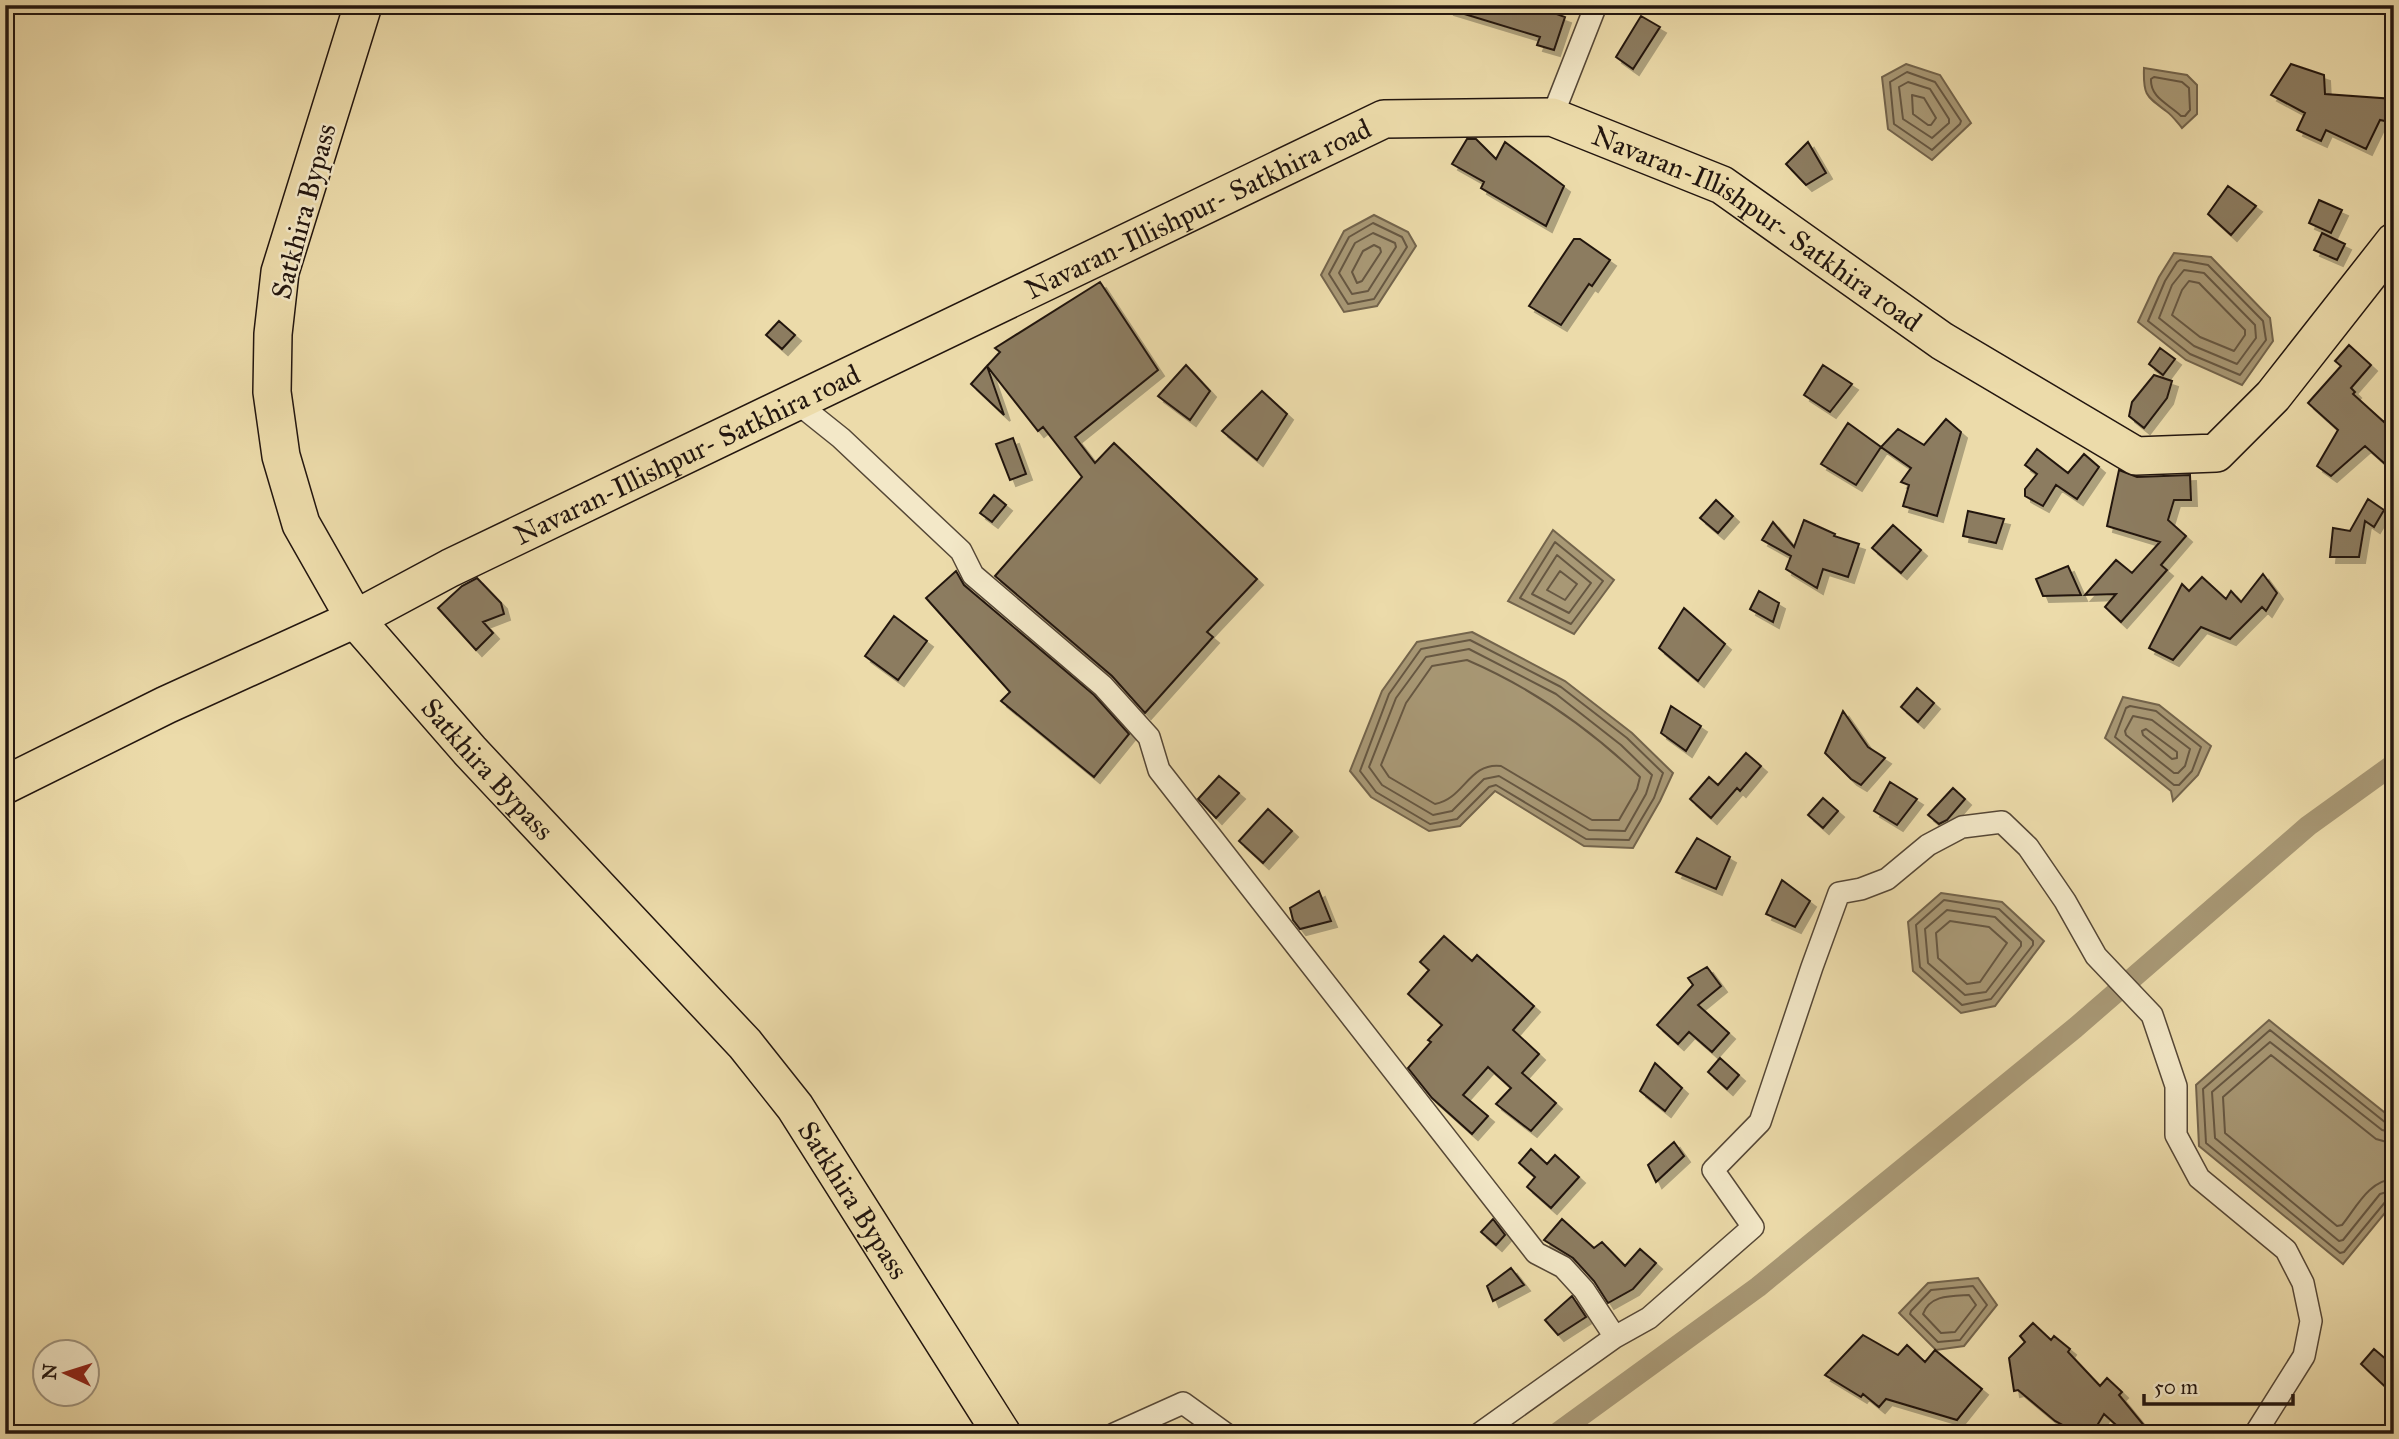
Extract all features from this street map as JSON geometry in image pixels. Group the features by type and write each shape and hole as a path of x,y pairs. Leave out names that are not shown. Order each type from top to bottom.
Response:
{"highway":[{"name":"Satkhira Bypass","path":"363,5 281,272 274,334 272,392 281,456 301,524 355,619 470,751 745,1044 795,1107 1002,1434"},
{"name":"Navaran-Illishpur- Satkhira road","path":"5,785 166,705 355,619 450,568 1384,119 1552,117 1722,185 1942,341 2136,456 2216,453 2273,396 2394,242"}],"street":[{"path":"1552,117 1596,5"},
{"path":"796,402 841,438 951,541 961,551 973,575 1103,686 1149,737 1159,770 1268,912 1536,1253 1563,1266 1584,1290 1615,1337"},
{"path":"1479,1434 1615,1337 1649,1318 1753,1227 1713,1170 1760,1122 1839,893 1861,889 1887,879 1928,845 1962,827 2002,822 2028,847 2065,901 2096,956 2152,1015 2176,1086 2176,1135 2199,1178 2286,1250 2303,1283 2311,1321 2304,1356 2255,1434"},
{"path":"1114,1434 1183,1403 1226,1434"}],"water":[{"path":"1906,64 1940,75 1971,123 1932,160 1888,129 1882,77"},
{"path":"2144,68 2187,75 2197,85 2197,114 2182,128 2147,94"},
{"path":"1374,215 1408,232 1416,246 1377,306 1344,312 1321,275 1344,231"},
{"path":"2174,253 2211,257 2270,318 2273,341 2242,385 2186,360 2138,322 2159,277"},
{"path":"1553,530 1614,580 1574,634 1508,601"},
{"path":"1472,632 1565,681 1632,733 1673,773 1633,848 1584,846 1495,791 1460,826 1429,831 1371,797 1350,771 1382,691 1417,642"},
{"path":"2123,697 2159,705 2211,746 2198,775 2173,801 2171,791 2105,738"},
{"path":"1941,893 2002,902 2044,941 1995,1006 1961,1013 1913,971 1908,922"},
{"path":"2269,1020 2394,1120 2394,1202 2343,1264 2199,1146 2196,1085"},
{"path":"1978,1278 1997,1305 1964,1346 1936,1350 1899,1313 1928,1283"}],"building":[{"path":"1449,5 1532,5 1565,17 1554,50 1537,45 1540,37 1448,9"},
{"path":"1641,16 1660,27 1633,69 1616,57"},
{"path":"2291,64 2324,75 2325,94 2394,99 2394,123 2380,120 2366,149 2326,130 2321,141 2297,130 2305,113 2271,95"},
{"path":"1467,139 1476,139 1496,159 1505,142 1564,186 1546,226 1481,188 1484,182 1452,164"},
{"path":"1808,142 1826,173 1806,185 1786,164"},
{"path":"2228,186 2256,206 2231,235 2208,214"},
{"path":"2319,200 2342,210 2331,233 2309,223"},
{"path":"2322,233 2345,244 2337,260 2314,250"},
{"path":"1574,239 1580,239 1610,260 1592,286 1589,284 1561,325 1529,306"},
{"path":"1100,282 1158,370 1075,437 1095,463 1114,443 1257,579 1207,632 1213,637 1145,713 1112,676 995,576 1082,477 1043,427 1038,431 987,366 1000,352 995,348"},
{"path":"779,321 795,335 782,349 766,335"},
{"path":"2349,345 2371,365 2351,388 2355,392 2353,394 2384,422 2394,411 2394,472 2365,446 2331,476 2317,466 2338,430 2308,403 2341,366 2335,361"},
{"path":"2160,348 2175,359 2163,375 2149,364"},
{"path":"1186,365 1210,391 1190,420 1158,396"},
{"path":"1823,365 1852,384 1830,412 1804,395"},
{"path":"987,366 1004,415 971,384"},
{"path":"2154,375 2172,381 2167,398 2144,428 2129,416 2132,402"},
{"path":"1262,391 1287,414 1257,460 1222,431"},
{"path":"1946,419 1961,432 1937,516 1903,506 1909,485 1901,482 1911,468 1881,447 1898,429 1924,445"},
{"path":"1848,423 1881,447 1856,485 1821,464"},
{"path":"1013,438 1026,474 1010,480 996,444"},
{"path":"2037,449 2068,473 2084,454 2099,467 2077,499 2056,485 2043,506 2025,496 2025,489 2037,474 2025,465"},
{"path":"2119,470 2137,477 2190,475 2191,500 2174,500 2168,520 2186,536 2161,565 2167,570 2121,622 2105,607 2116,594 2085,595 2116,560 2132,573 2160,542 2107,526"},
{"path":"994,495 1006,505 992,522 980,513"},
{"path":"2368,499 2384,510 2374,527 2365,521 2359,557 2330,557 2333,528 2350,531"},
{"path":"1716,500 1733,516 1718,533 1700,518"},
{"path":"1968,511 2004,519 1996,543 1963,536"},
{"path":"1804,520 1835,534 1834,536 1859,544 1848,577 1823,569 1817,588 1786,569 1791,556 1762,540 1773,522 1794,547"},
{"path":"1893,525 1921,550 1901,573 1872,548"},
{"path":"2068,566 2081,595 2043,596 2036,579"},
{"path":"956,571 964,585 1094,695 1129,734 1094,777 1001,701 1010,692 926,598"},
{"path":"2263,574 2277,593 2266,611 2262,607 2230,639 2201,627 2173,660 2149,648 2182,584 2189,591 2202,577 2226,599 2231,591 2241,602"},
{"path":"477,578 501,603 504,614 483,622 493,633 476,650 438,608 462,586"},
{"path":"1759,591 1779,603 1773,622 1750,609"},
{"path":"1684,608 1725,644 1698,681 1659,648"},
{"path":"894,616 927,641 898,680 865,656"},
{"path":"1917,688 1934,703 1918,722 1901,707"},
{"path":"1671,706 1701,726 1686,751 1661,733"},
{"path":"1843,711 1868,747 1885,758 1861,785 1851,779 1825,753"},
{"path":"1746,753 1761,766 1740,791 1737,788 1711,818 1690,799 1709,777 1718,785"},
{"path":"1219,776 1239,793 1216,818 1198,799"},
{"path":"1890,782 1917,799 1897,825 1874,811"},
{"path":"1953,788 1965,799 1947,820 1939,824 1928,815"},
{"path":"1823,798 1838,811 1823,828 1808,815"},
{"path":"1268,809 1292,831 1263,863 1239,841"},
{"path":"1697,838 1730,857 1716,889 1676,872"},
{"path":"1782,880 1810,901 1795,927 1766,914"},
{"path":"1319,891 1331,921 1300,929 1293,920 1290,908"},
{"path":"1444,936 1472,961 1477,955 1534,1006 1513,1030 1539,1054 1522,1073 1556,1103 1531,1131 1496,1104 1511,1088 1488,1067 1463,1095 1488,1116 1472,1134 1432,1098 1408,1068 1442,1025 1408,994 1429,970 1420,962"},
{"path":"1707,967 1721,986 1698,1005 1729,1033 1712,1052 1689,1032 1678,1044 1657,1025 1693,985 1688,978"},
{"path":"1720,1058 1739,1075 1727,1089 1708,1072"},
{"path":"1655,1063 1682,1088 1665,1111 1640,1091"},
{"path":"1674,1142 1684,1156 1656,1182 1648,1165"},
{"path":"1531,1149 1547,1164 1555,1155 1579,1177 1551,1208 1527,1187 1535,1177 1519,1163"},
{"path":"1493,1219 1505,1235 1496,1245 1481,1232"},
{"path":"1562,1219 1594,1248 1602,1242 1625,1266 1640,1249 1656,1263 1633,1289 1608,1303 1594,1281 1573,1258 1544,1240"},
{"path":"1511,1268 1524,1285 1493,1301 1487,1286"},
{"path":"1572,1296 1586,1317 1558,1335 1545,1320"},
{"path":"2033,1323 2051,1340 2054,1336 2070,1349 2068,1352 2100,1386 2107,1378 2122,1392 2119,1395 2151,1434 2126,1434 2104,1414 2092,1434 2079,1434 2055,1421 2018,1390 2014,1391 2009,1358 2025,1342 2020,1336"},
{"path":"1863,1335 1898,1355 1907,1345 1925,1362 1935,1350 1982,1389 1957,1420 1886,1399 1879,1407 1863,1394 1861,1397 1825,1375"},
{"path":"2374,1349 2394,1366 2394,1395 2361,1364"}],"waterway":[{"path":"1556,1434 1758,1287 2075,1028 2308,826 2394,764"}]}
